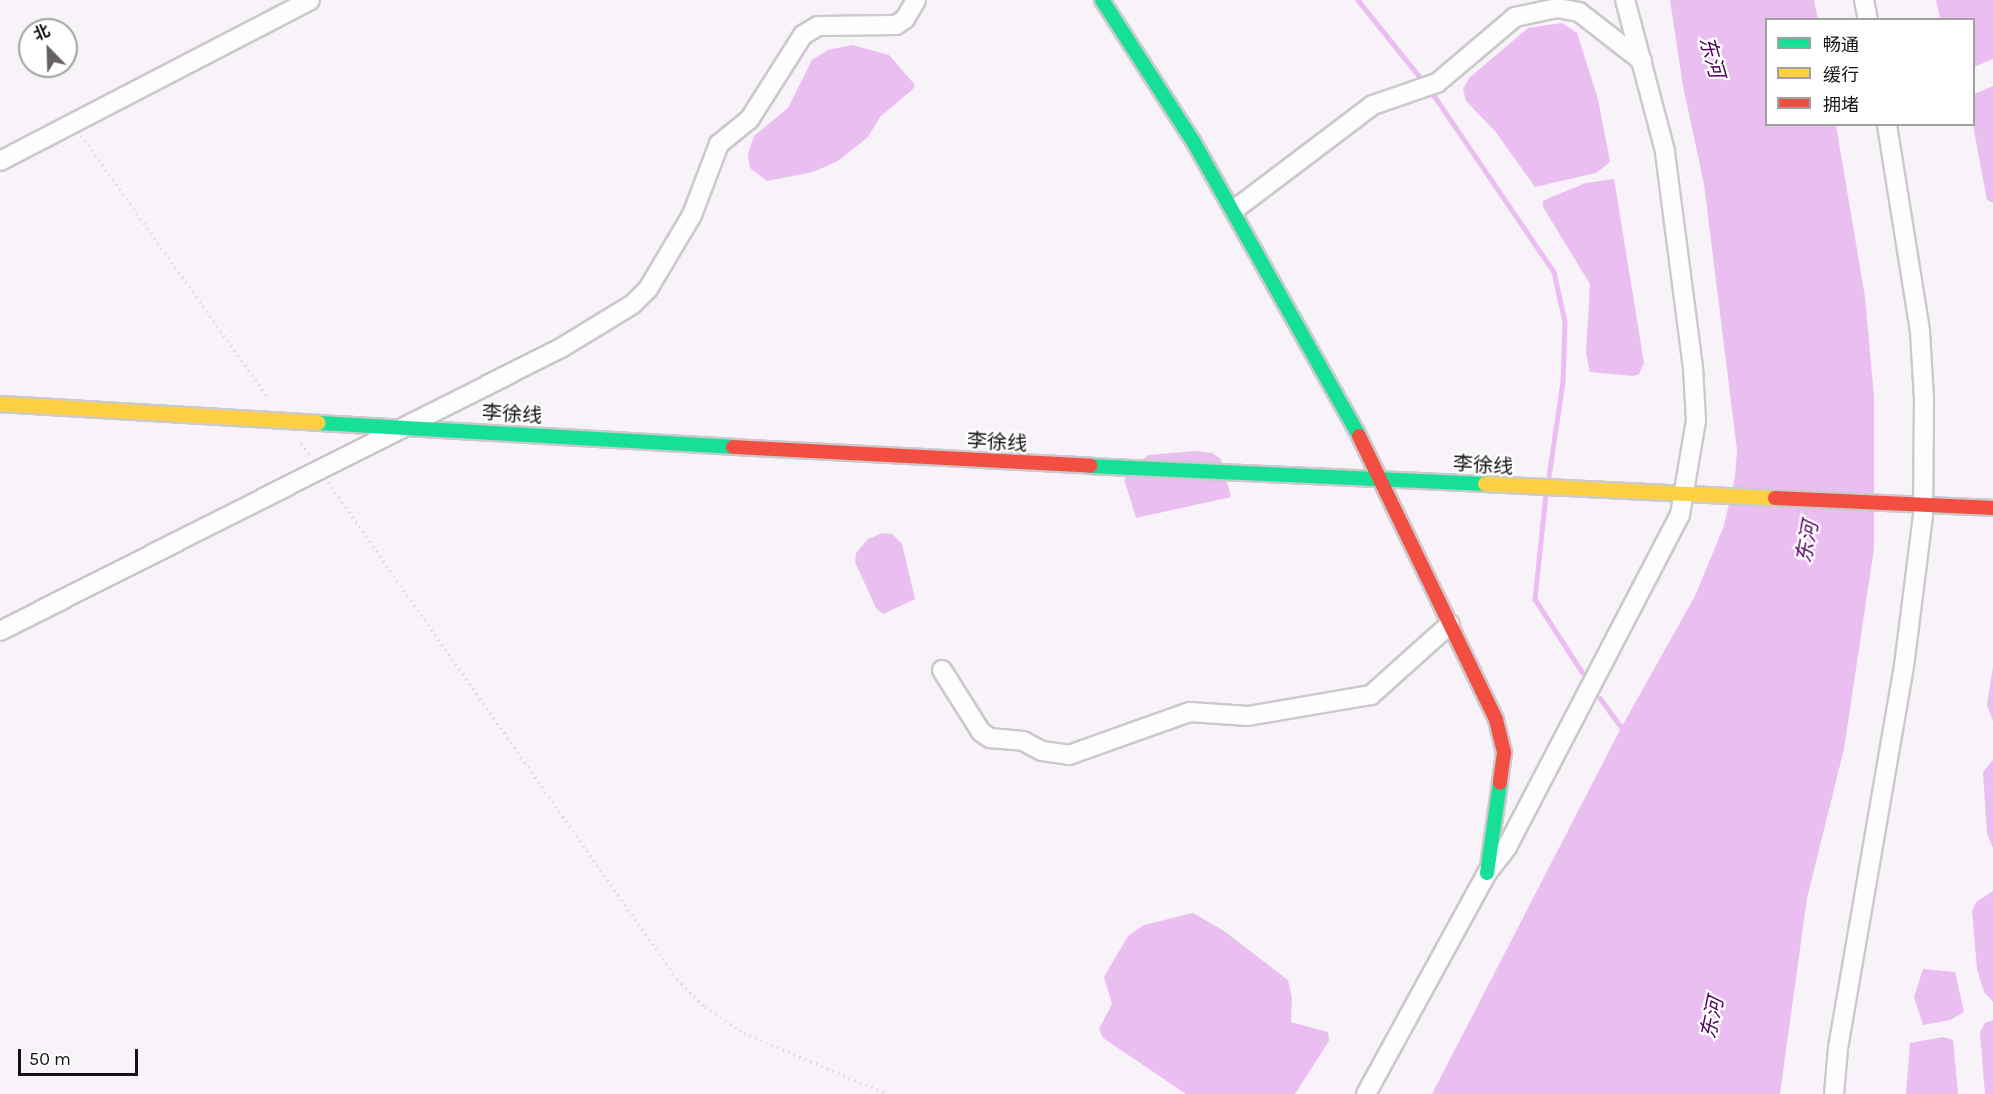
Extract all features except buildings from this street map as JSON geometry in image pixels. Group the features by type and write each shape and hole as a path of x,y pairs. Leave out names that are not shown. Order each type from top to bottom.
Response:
{"main road":[{"path":"1102,0 1234,210 1338,393 1496,720 1504,753 1487,873"},
{"name":"李徐线","path":"0,404 930,458 1993,508"}],"street":[{"path":"0,161 310,0"},
{"path":"0,631 561,348 641,297 692,215 720,144 749,120 803,35 818,26 896,25 905,20 916,0"},
{"path":"1366,1094 1487,873 1507,847 1680,515 1690,472 1696,420 1693,368 1665,152 1625,0"},
{"path":"1864,0 1868,18"},
{"path":"1234,210 1373,105 1437,83 1515,17 1535,10 1568,9 1588,16 1643,63"},
{"path":"1834,1094 1840,1037 1904,666 1923,515 1920,331 1887,126"},
{"path":"942,670 981,732 990,738 1023,741 1042,751 1069,755 1190,712 1248,716 1371,694 1450,624"}],"path":[{"path":"73,124 271,402"},
{"path":"299,440 684,986 705,1007 744,1033 888,1094"}],"water":[{"name":"东河","path":"1670,0 1814,0 1818,18 1765,18 1765,126 1836,126 1865,297 1874,397 1874,548 1844,749 1807,898 1780,1094 1432,1094 1621,728 1695,596 1724,526 1735,477 1737,450 1704,184 1683,86"},
{"path":"1936,0 1993,0 1993,59 1975,67 1975,18 1940,18"},
{"path":"1562,23 1577,33 1598,99 1610,162 1596,173 1535,187 1495,131 1466,101 1463,89 1469,78 1528,28"},
{"path":"852,45 889,55 915,85 913,89 880,117 868,137 838,161 813,172 767,181 750,168 748,154 754,136 788,108 812,60 828,50"},
{"path":"1993,86 1993,203 1987,200 1973,126 1975,126 1975,94"},
{"path":"1614,179 1644,363 1639,374 1633,376 1590,372 1586,353 1590,284 1543,207 1543,201 1586,183"},
{"path":"1196,451 1212,453 1221,459 1231,497 1136,518 1124,479 1148,455"},
{"path":"882,533 892,534 902,544 915,599 883,614 876,608 855,562 856,553 868,539"},
{"path":"1993,667 1993,721 1987,705"},
{"path":"1993,760 1993,848 1987,834 1983,772"},
{"path":"1993,891 1993,1002 1984,992 1977,969 1972,911 1976,902"},
{"path":"1193,913 1224,931 1288,980 1292,998 1291,1022 1328,1032 1329,1041 1295,1094 1186,1094 1103,1038 1099,1029 1112,1004 1104,977 1128,936 1144,925"},
{"path":"1923,969 1955,972 1964,1012 1950,1020 1923,1025 1914,997"},
{"path":"1993,1020 1993,1094 1985,1094 1980,1032 1985,1023"},
{"path":"1943,1037 1953,1040 1958,1094 1906,1094 1910,1043"}],"waterway":[{"path":"1358,0 1424,82"},
{"path":"1431,91 1554,272 1565,322 1563,382 1549,477"},
{"path":"1546,494 1535,599 1582,672"},
{"path":"1600,698 1625,732"}],"traffic: fast":[{"path":"1102,0 1193,141 1359,436"},
{"path":"318,423 733,447"},
{"path":"1090,466 1485,484"},
{"path":"1487,873 1500,783"}],"traffic: slow":[{"path":"0,404 318,423"},
{"path":"1485,484 1775,498"}],"traffic: jam":[{"path":"1359,436 1496,720 1504,753 1500,783"},
{"path":"733,447 1090,466"},
{"path":"1775,498 1993,508"}]}
